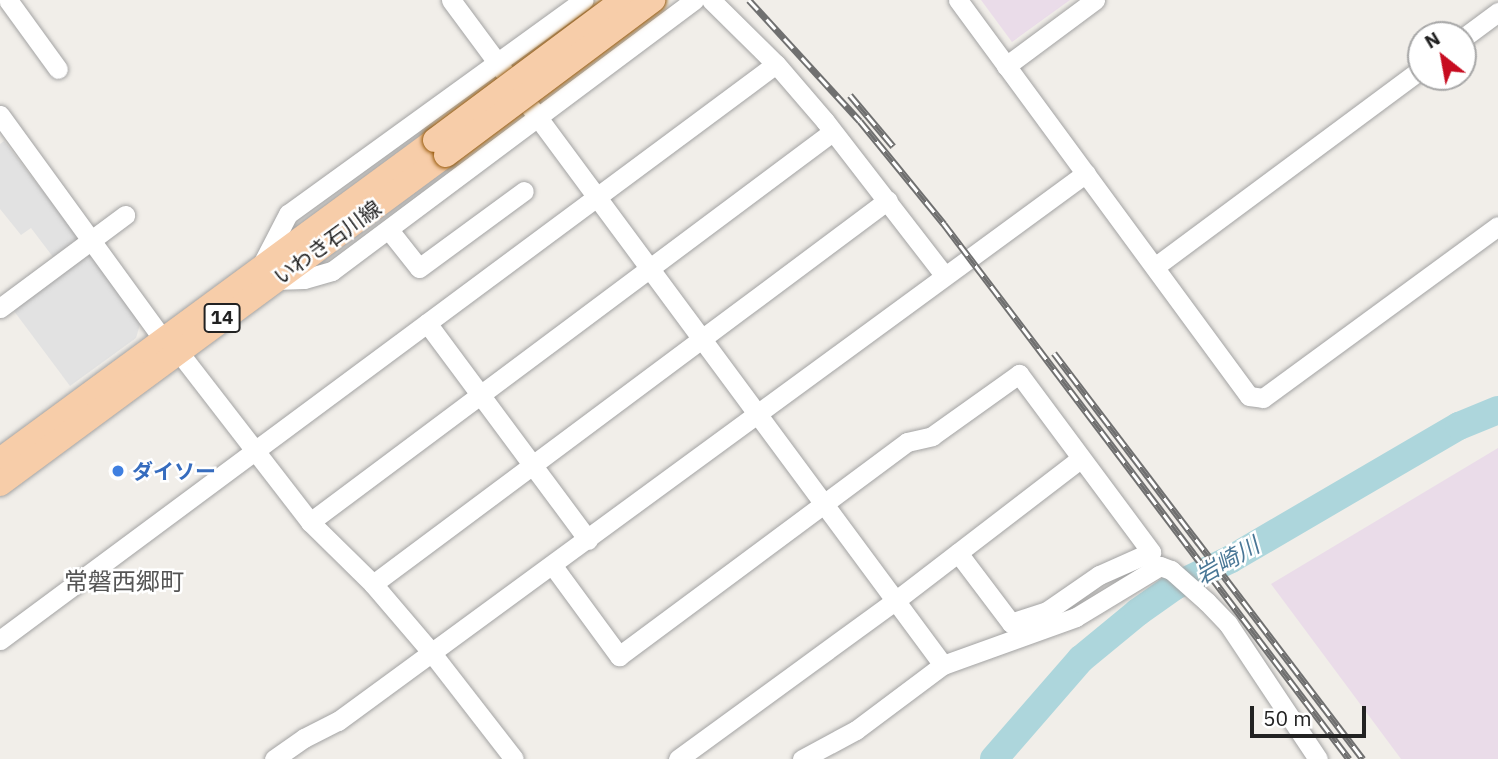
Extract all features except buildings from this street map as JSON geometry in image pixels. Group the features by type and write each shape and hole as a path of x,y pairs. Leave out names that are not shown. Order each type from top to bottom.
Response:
{"main road":[{"name":"いわき石川線","path":"441,147 623,0"},
{"name":"いわき石川線","path":"0,460 170,344 441,147 653,0"},
{"name":"いわき石川線","path":"0,484 170,344"}],"street":[{"path":"8,0 58,69"},
{"path":"451,0 943,665"},
{"path":"584,0 288,214 268,273 304,279 332,271 694,0"},
{"path":"711,0 776,65 888,200 944,275"},
{"path":"958,0 1249,396 1263,398 1498,226"},
{"path":"1006,66 1095,0"},
{"path":"1477,28 1498,12"},
{"path":"0,640 776,65"},
{"path":"1156,266 1407,79"},
{"path":"0,115 90,240 253,452 310,522 373,583 431,652 514,759"},
{"path":"310,522 832,132"},
{"path":"274,759 338,721 758,416 944,275 1086,173"},
{"path":"389,230 419,268 524,191"},
{"path":"373,583 888,200"},
{"path":"0,308 125,215"},
{"path":"427,323 588,540"},
{"path":"552,566 619,656 907,442 932,436 1019,374 1151,552 1099,575 1048,611 1011,623 958,553"},
{"path":"678,759 895,601 1080,459"},
{"path":"802,759 856,730 943,665 1076,617 1160,566 1171,570 1228,624 1318,759"}],"shaded area":[{"path":"981,0 1070,0 1012,42"},
{"path":"4,141 79,238 53,257 31,228 21,235 0,209 0,144"},
{"path":"87,250 141,321 136,338 70,386 11,307"},
{"path":"1498,448 1498,759 1401,759 1271,584"}],"waterway":[{"name":"岩崎川","path":"994,759 1081,659 1138,612 1175,586 1231,559 1459,426 1498,410"}],"railway":[{"path":"749,0 860,121 944,224 1349,759"},
{"path":"850,95 893,146"},
{"path":"1054,353 1363,759"}],"place":[{"name":"ダイソー","path":"118,471"}],"district":[{"name":"常磐西郷町","path":"124,582"}]}
